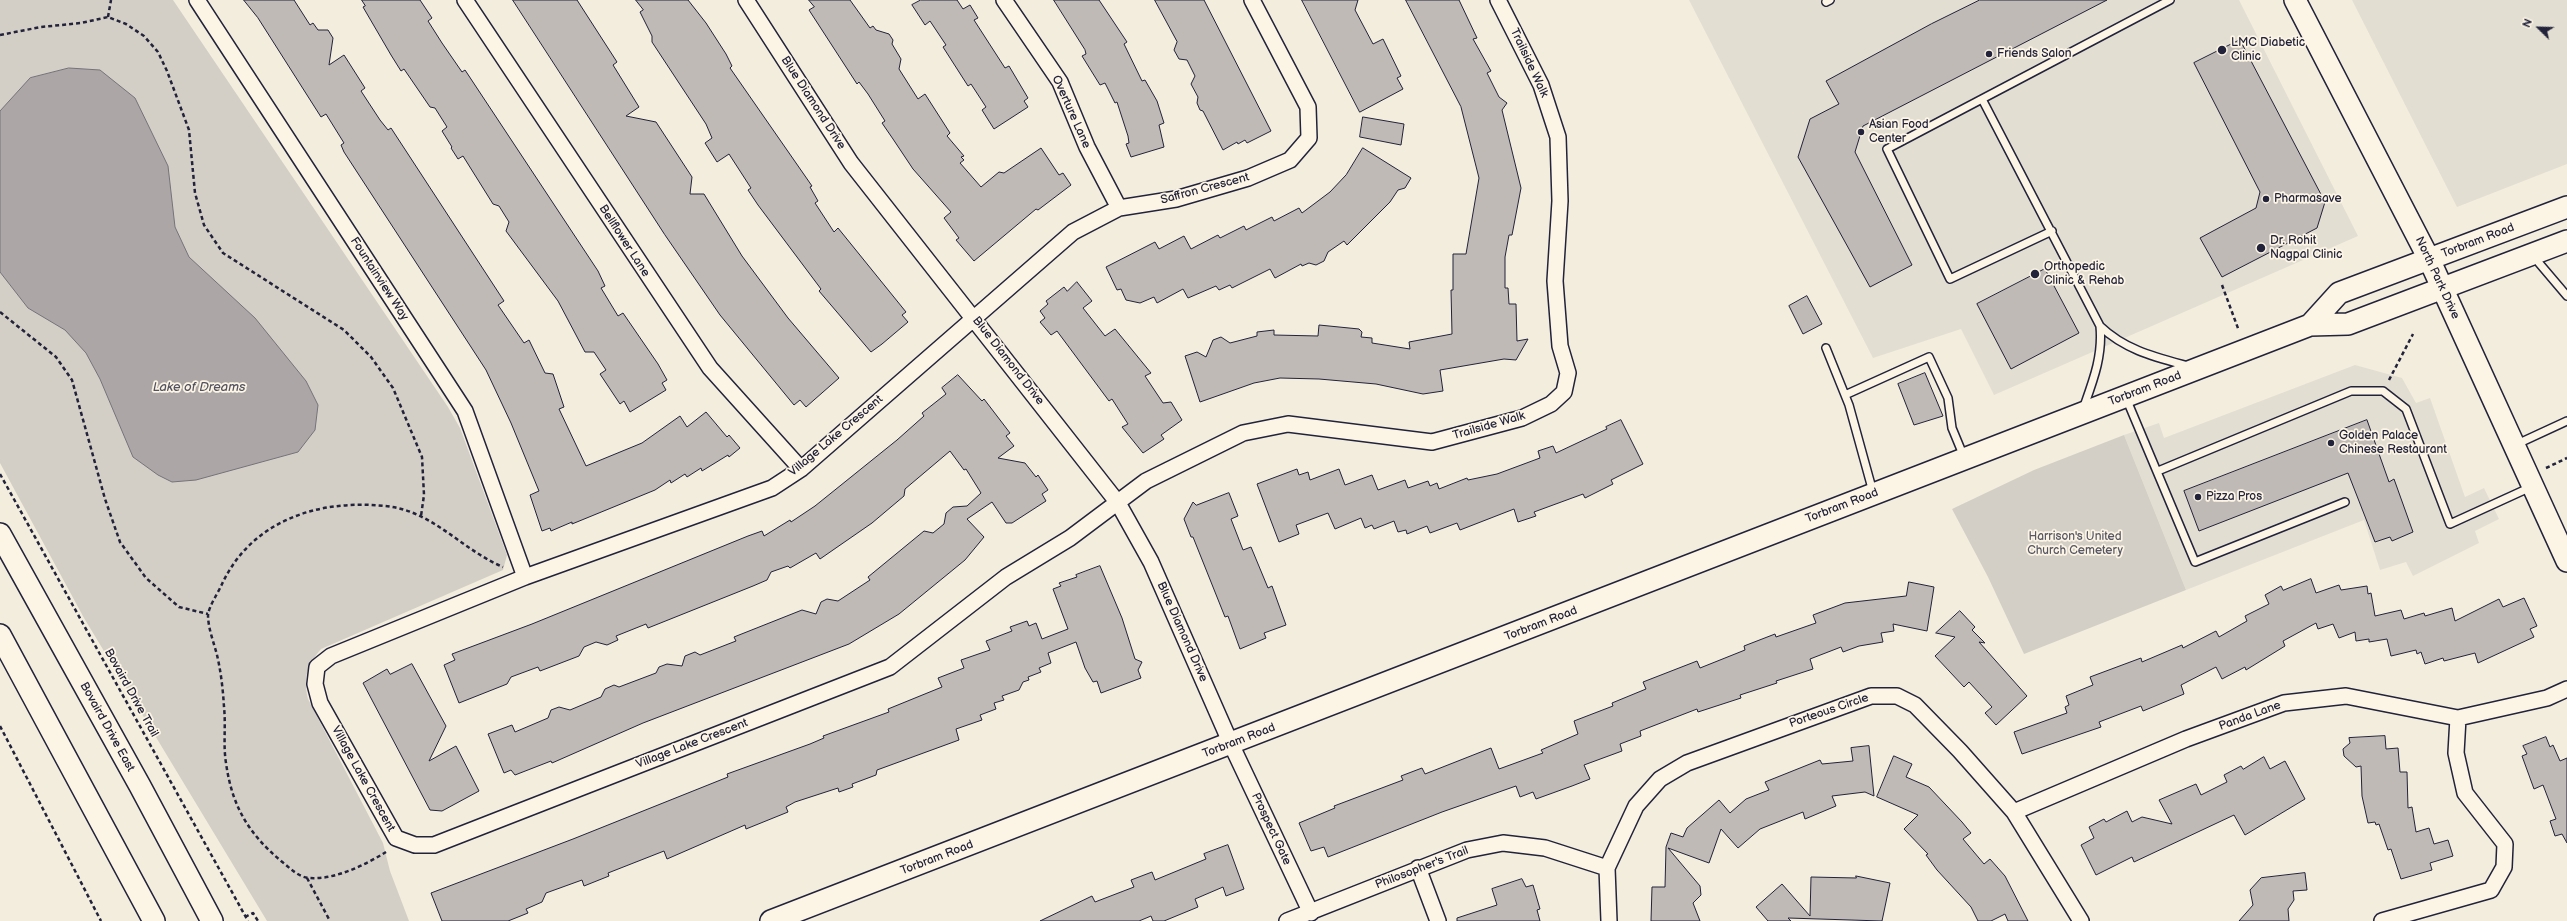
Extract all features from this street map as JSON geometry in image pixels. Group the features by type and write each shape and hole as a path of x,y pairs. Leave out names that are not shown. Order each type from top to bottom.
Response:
{"main road":[{"name":"North Park Drive","path":"2295,0 2429,259 2567,561"},
{"name":"Torbram Road","path":"2310,325 2339,293 2567,207"},
{"name":"Torbram Road","path":"771,921 2310,325 2348,324 2567,241"},
{"name":"Bovaird Drive East","path":"0,534 140,786 212,921"},
{"path":"0,635 154,921"}],"street":[{"name":"Fountainview Way","path":"197,0 464,411 525,577"},
{"name":"Bellflower Lane","path":"466,0 710,368 801,469"},
{"name":"Blue Diamond Drive","path":"746,0 851,163 1118,503 1151,562 1231,744"},
{"name":"Overture Lane","path":"1004,0 1060,82 1087,147 1119,208"},
{"name":"Saffron Crescent","path":"974,318 1073,232 1119,208 1176,199 1248,178 1290,160 1309,138 1308,107 1252,0"},
{"name":"Trailside Walk","path":"1118,503 1146,481 1243,433 1288,424 1432,442 1522,418 1551,404 1564,392 1568,373 1560,346 1555,282 1560,201 1558,137 1541,85 1498,0"},
{"name":"Village Lake Crescent","path":"974,318 801,469 772,488 525,577 331,656 317,667 315,684 320,703 396,838 415,845 434,845 890,667 1006,577 1070,538 1118,503"},
{"name":"Panda Lane","path":"2014,812 2186,739 2284,703 2346,696 2458,718 2547,698 2567,688"},
{"name":"Porteous Circle","path":"1609,921 1607,868 1636,806 1660,779 1687,762 1871,696 1897,696 1915,705 2014,812 2081,921"},
{"path":"2382,921 2491,890 2504,867 2505,844 2465,793 2456,753 2458,718"},
{"name":"Prospect Gate","path":"1231,744 1310,913"},
{"name":"Philosopher's Trail","path":"1287,921 1310,913 1418,868 1467,850 1503,843 1545,848 1607,868"},
{"path":"1418,868 1438,921"}],"lane":[{"path":"2052,231 1950,279 1886,149 2170,0"},
{"path":"1982,99 2052,231 2100,326 2102,344 2100,357 2082,413"},
{"path":"2536,254 2539,264 2567,296"},
{"path":"2100,326 2122,344 2138,352 2197,369"},
{"path":"1826,348 1846,395 1873,494"},
{"path":"1846,395 1929,357 1948,398 1952,428 1964,458"},
{"path":"2158,470 2351,391 2383,391 2406,409 2450,524 2532,487"},
{"path":"2126,396 2195,562 2345,502"},
{"path":"2513,445 2567,421"}],"path":[{"path":"108,17 111,0"},
{"path":"1,34 108,17 126,24 144,36 158,52 167,71 189,130 195,193 204,225 223,253 344,330 371,357 393,388 422,457 424,495 421,516"},
{"path":"2222,285 2246,350"},
{"path":"0,312 56,357 72,380 105,499 124,548 146,578 179,608 208,614"},
{"path":"2383,391 2413,334"},
{"name":"Bovaird Drive Trail","path":"0,474 248,921"},
{"path":"0,726 101,921"},
{"path":"308,878 330,921"},
{"path":"246,917 253,913 258,921"}],"shaded area":[{"path":"1689,0 2239,0 2358,236 1994,395 1961,329 1873,358"},
{"path":"2352,0 2567,0 2567,164 2457,207"},
{"path":"2355,365 2402,378 2416,403 2430,398 2465,497 2484,488 2499,519 2475,531 2479,543 2413,576 2406,562 2380,570 2364,520 2186,590 2124,435 2159,423 2164,438"}],"green space":[{"path":"0,0 173,0 448,407 460,428 507,555 503,570 321,649 309,666 306,678 308,699 383,843 390,871 409,921 267,921 84,618 0,463"},
{"name":"Harrison's United Church Cemetery","path":"2124,435 2186,590 2024,654 1988,577 1952,509 2034,470"}],"water":[{"name":"Lake of Dreams","path":"69,68 100,70 135,98 168,166 175,227 189,257 255,318 306,381 318,405 315,430 298,452 196,480 172,482 158,475 133,457 100,379 86,353 65,330 28,308 0,272 0,111 30,78"}],"building":[{"path":"244,0 294,0 310,25 313,23 318,30 328,30 333,38 329,65 344,55 365,88 361,91 388,130 391,128 504,301 498,305 524,343 529,340 545,373 553,374 564,407 559,409 586,466 642,443 680,416 687,427 706,412 727,437 729,435 740,448 729,457 728,455 702,471 701,468 687,477 685,474 671,483 670,480 655,490 572,524 572,522 551,531 550,528 542,531 530,495 539,491 511,423 486,370 344,152 341,145 344,143 326,114 321,117 258,18"},
{"path":"362,0 420,0 432,18 428,21 442,43 462,72 465,70 598,271 605,286 601,288 618,316 623,313 658,364 667,380 662,383 666,390 630,412 624,401 620,404 600,374 606,370 594,352 585,352 558,301 506,231 509,222 499,206 493,204 463,156 458,159 442,131 447,127 435,108 430,107 404,69 401,71 363,7 365,6"},
{"path":"513,0 577,0 617,62 613,65 639,107 626,116 656,122 692,177 690,194 704,194 742,256 788,318 839,378 806,407 800,400 794,405 720,315 665,235"},
{"path":"636,0 688,0 706,23 726,54 732,66 730,68 812,186 810,187 818,201 815,203 834,232 838,228 906,312 902,315 908,322 871,352 819,291 821,289 748,190 751,188 729,154 717,162 705,143 712,138 706,124 652,42 652,36 640,12 643,10"},
{"path":"809,0 850,0 870,28 873,26 876,30 889,34 893,40 892,44 901,59 899,69 918,99 925,94 950,133 947,136 964,156 961,157 964,160 960,163 981,187 999,172 1004,173 1041,148 1059,175 1063,173 1071,185 1038,210 1036,209 974,261 956,240 959,238 944,218 951,212 913,169 882,123 885,121 868,94 859,82 857,84 809,10 814,7"},
{"path":"921,0 957,0 963,9 970,5 978,18 974,20 1005,68 1009,66 1028,98 1024,101 1028,107 994,129 982,110 986,107 971,84 968,86 943,47 946,45 930,21 925,25 912,5"},
{"path":"1054,0 1099,0 1127,42 1124,44 1142,81 1145,80 1157,101 1164,123 1159,125 1164,147 1131,157 1126,144 1129,143 1128,136 1117,102 1115,103 1105,83 1100,85 1082,56 1086,54 1085,50"},
{"path":"1155,0 1204,0 1271,131 1247,143 1245,140 1238,144 1237,142 1223,150 1203,111 1200,110 1197,103 1198,97 1191,84 1195,76 1187,60 1179,59 1174,50 1177,42"},
{"path":"1302,0 1358,0 1355,10 1373,44 1383,39 1401,76 1397,78 1403,89 1360,112"},
{"path":"1406,0 1459,0 1477,38 1473,39 1491,71 1487,73 1499,97 1507,103 1502,110 1521,188 1512,235 1509,235 1505,257 1505,288 1508,288 1509,304 1516,304 1517,341 1528,339 1516,360 1504,359 1440,370 1443,391 1423,394 1376,384 1319,379 1280,378 1254,383 1200,402 1185,356 1197,352 1206,357 1213,340 1221,337 1230,343 1257,336 1257,332 1274,330 1274,335 1318,336 1319,325 1359,329 1362,332 1361,337 1372,338 1372,343 1410,349 1409,342 1452,334 1451,290 1453,290 1453,254 1466,254 1479,178 1461,107"},
{"path":"1980,0 2107,0 1863,126 1855,152 1912,265 1870,287 1798,157 1810,119 1839,104 1826,81 1931,24"},
{"path":"2240,40 2325,202 2317,228 2222,277 2200,238 2256,208 2260,192 2194,63"},
{"path":"1363,117 1404,124 1401,145 1360,137"},
{"path":"1363,148 1411,178 1405,188 1398,190 1390,202 1347,245 1344,241 1328,252 1324,261 1316,265 1309,263 1302,266 1301,264 1275,278 1270,269 1232,288 1230,285 1219,290 1216,286 1188,298 1183,289 1157,303 1154,297 1140,303 1126,300 1121,289 1117,290 1106,267 1155,242 1159,249 1184,236 1191,249 1218,235 1220,238 1244,226 1246,230 1272,217 1274,221 1299,208 1302,213 1330,192 1346,175"},
{"path":"2045,269 2079,333 2011,369 1977,304"},
{"path":"1077,282 1092,301 1083,308 1105,336 1115,329 1151,373 1145,376 1163,403 1171,402 1182,420 1161,435 1164,439 1143,453 1122,427 1128,424 1112,399 1109,401 1057,331 1051,335 1040,322 1045,318 1040,311 1048,304 1046,301 1064,287 1067,291"},
{"path":"1807,296 1822,324 1803,334 1789,306"},
{"path":"1925,373 1943,416 1914,425 1898,384"},
{"path":"958,375 982,401 984,399 1010,433 1006,436 1014,446 998,458 1025,463 1036,477 1038,475 1048,490 1042,494 1046,501 1012,523 1006,523 992,502 967,519 984,537 965,560 899,614 849,644 643,723 552,763 551,761 515,775 511,770 504,773 488,734 512,725 515,732 548,718 551,710 559,707 570,710 601,697 605,689 614,685 619,687 656,673 659,667 667,664 682,666 685,656 695,652 700,655 736,641 734,637 802,610 816,614 821,602 827,599 838,601 870,580 868,577 924,531 933,533 944,524 946,513 953,507 967,506 981,493 966,469 964,470 950,451 905,489 904,496 872,523 820,559 816,553 790,568 788,566 771,572 767,580 753,586 648,628 646,624 616,636 618,640 607,645 596,642 584,647 579,656 540,671 538,667 511,677 507,684 459,703 444,665 455,660 452,654 532,624 748,536 762,531 764,536 790,520 791,522 815,506 897,440 924,416 922,413 946,394 942,388"},
{"path":"1621,420 1643,464 1611,480 1613,484 1585,498 1583,494 1534,512 1536,516 1518,522 1514,509 1460,530 1457,523 1430,533 1427,526 1407,534 1406,530 1398,532 1394,521 1374,529 1372,525 1365,528 1361,518 1335,529 1328,513 1296,525 1299,534 1279,542 1257,484 1297,469 1299,475 1308,472 1310,480 1339,469 1345,485 1372,475 1378,490 1405,480 1408,488 1428,481 1430,486 1437,483 1439,489 1467,478 1468,480 1497,474 1540,458 1538,451 1553,446 1556,453 1607,429 1606,427"},
{"path":"2367,420 2389,482 2394,479 2413,532 2392,541 2390,537 2375,542 2348,473 2199,531 2184,491"},
{"path":"1229,493 1238,516 1231,519 1243,550 1251,547 1268,588 1272,586 1286,625 1264,633 1266,638 1240,649 1228,616 1225,617 1193,537 1191,537 1184,519 1193,502 1196,505"},
{"path":"1100,566 1122,618 1135,659 1142,662 1138,670 1141,678 1101,693 1097,681 1093,682 1085,668 1076,642 1048,653 1051,663 1039,668 1041,672 1028,677 1029,680 1023,682 1019,690 1002,696 1004,700 994,703 996,709 980,715 982,720 956,729 959,740 877,770 876,775 852,784 853,787 839,792 838,788 795,802 786,807 788,812 746,829 745,825 667,859 664,851 608,873 609,876 584,886 582,880 546,893 542,902 526,909 528,913 508,921 442,921 431,893 573,839 728,777 727,774 810,744 824,738 823,736 889,712 888,709 942,687 938,678 964,668 961,660 990,650 986,641 1012,631 1010,627 1027,621 1029,626 1036,623 1042,639 1068,629 1053,589 1061,586 1059,583 1077,577 1076,575"},
{"path":"2311,579 2316,593 2339,585 2341,590 2367,586 2368,594 2371,593 2375,616 2401,610 2404,619 2424,613 2425,616 2452,608 2455,621 2499,599 2503,607 2524,598 2537,626 2530,629 2534,637 2478,663 2475,653 2444,661 2443,658 2425,664 2421,652 2417,654 2416,650 2391,656 2387,639 2369,642 2369,639 2356,641 2355,632 2339,638 2333,624 2318,629 2316,623 2283,641 2285,646 2246,670 2245,667 2222,679 2216,667 2181,685 2184,694 2143,711 2141,706 2099,722 2101,727 2022,754 2014,732 2067,713 2065,707 2069,705 2066,696 2093,685 2090,677 2141,658 2142,662 2182,645 2183,648 2216,631 2219,637 2247,621 2245,616 2269,604 2265,595 2281,586 2283,590"},
{"path":"1909,582 1934,587 1927,631 1893,624 1894,631 1881,633 1883,642 1859,646 1843,652 1841,647 1810,659 1813,669 1740,695 1741,698 1698,712 1697,709 1640,731 1641,736 1620,744 1622,751 1584,765 1590,779 1536,799 1533,792 1520,797 1516,786 1442,812 1328,857 1324,847 1311,851 1299,823 1335,808 1334,806 1403,780 1401,776 1422,768 1425,774 1491,748 1499,769 1543,753 1541,750 1578,734 1574,721 1613,706 1612,703 1646,689 1643,682 1697,661 1700,668 1745,650 1744,646 1775,634 1776,637 1816,623 1813,615 1845,603 1906,596"},
{"path":"1960,611 1975,627 1972,630 1985,643 1979,642 2027,696 1996,725 1985,713 1992,707 1969,682 1964,687 1935,656 1955,637 1936,633"},
{"path":"412,664 446,726 429,761 456,746 479,791 442,811 430,810 363,683 387,669 390,674"},
{"path":"2385,736 2386,749 2398,748 2400,772 2407,772 2408,808 2412,807 2416,832 2429,828 2434,844 2448,840 2453,856 2430,863 2432,870 2401,879 2391,849 2388,850 2379,824 2376,825 2375,822 2368,823 2362,796 2361,766 2356,767 2344,756 2343,749 2350,743 2349,738"},
{"path":"2546,737 2550,747 2553,745 2560,761 2567,758 2567,843 2562,834 2555,836 2550,821 2556,819 2543,785 2534,789 2522,756 2527,754 2523,746"},
{"path":"1869,746 1874,796 1865,792 1832,796 1836,806 1805,819 1803,812 1760,829 1738,848 1721,829 1709,863 1668,848 1700,886 1701,895 1693,903 1700,921 1651,921 1652,887 1665,887 1666,847 1671,833 1683,837 1687,828 1719,800 1730,813 1746,799 1769,790 1765,782 1820,760 1822,764 1853,761 1851,748"},
{"path":"1894,756 1912,764 1906,777 1929,787 1971,833 1963,839 1984,864 1990,859 2005,876 2028,921 2008,921 2005,914 1991,921 1978,921 1971,907 1937,870 1926,855 1928,854 1904,829 1918,815 1877,797"},
{"path":"2264,757 2270,769 2285,761 2305,799 2245,835 2234,815 2134,862 2132,857 2096,875 2081,845 2094,838 2089,827 2104,819 2106,822 2127,811 2132,822 2142,817 2172,824 2159,800 2196,784 2201,795 2227,782 2224,775 2241,766 2243,769"},
{"path":"1228,845 1244,889 1226,896 1223,887 1195,899 1198,907 1164,921 1153,921 1151,916 1139,921 1040,921 1092,896 1095,902 1134,887 1131,880 1152,872 1155,880 1206,859 1204,854"},
{"path":"2305,873 2307,890 2293,891 2294,900 2288,909 2289,921 2239,921 2253,905 2250,890 2261,878"},
{"path":"1856,876 1890,883 1882,921 1788,918 1791,921 1768,921 1756,907 1782,884 1810,916 1811,877 1856,878"},
{"path":"1522,879 1526,887 1533,885 1540,909 1537,910 1540,921 1457,921 1457,918 1497,905 1492,889"}],"place":[{"name":"LMC Diabetic Clinic","path":"2222,50"},
{"name":"Friends Salon","path":"1989,54"},
{"name":"Asian Food Center","path":"1861,132"},
{"name":"Pharmasave","path":"2266,199"},
{"name":"Dr. Rohit Nagpal Clinic","path":"2261,248"},
{"name":"Orthopedic Clinic & Rehab","path":"2035,274"},
{"name":"Golden Palace Chinese Restaurant","path":"2331,443"},
{"name":"Pizza Pros","path":"2198,497"}]}
